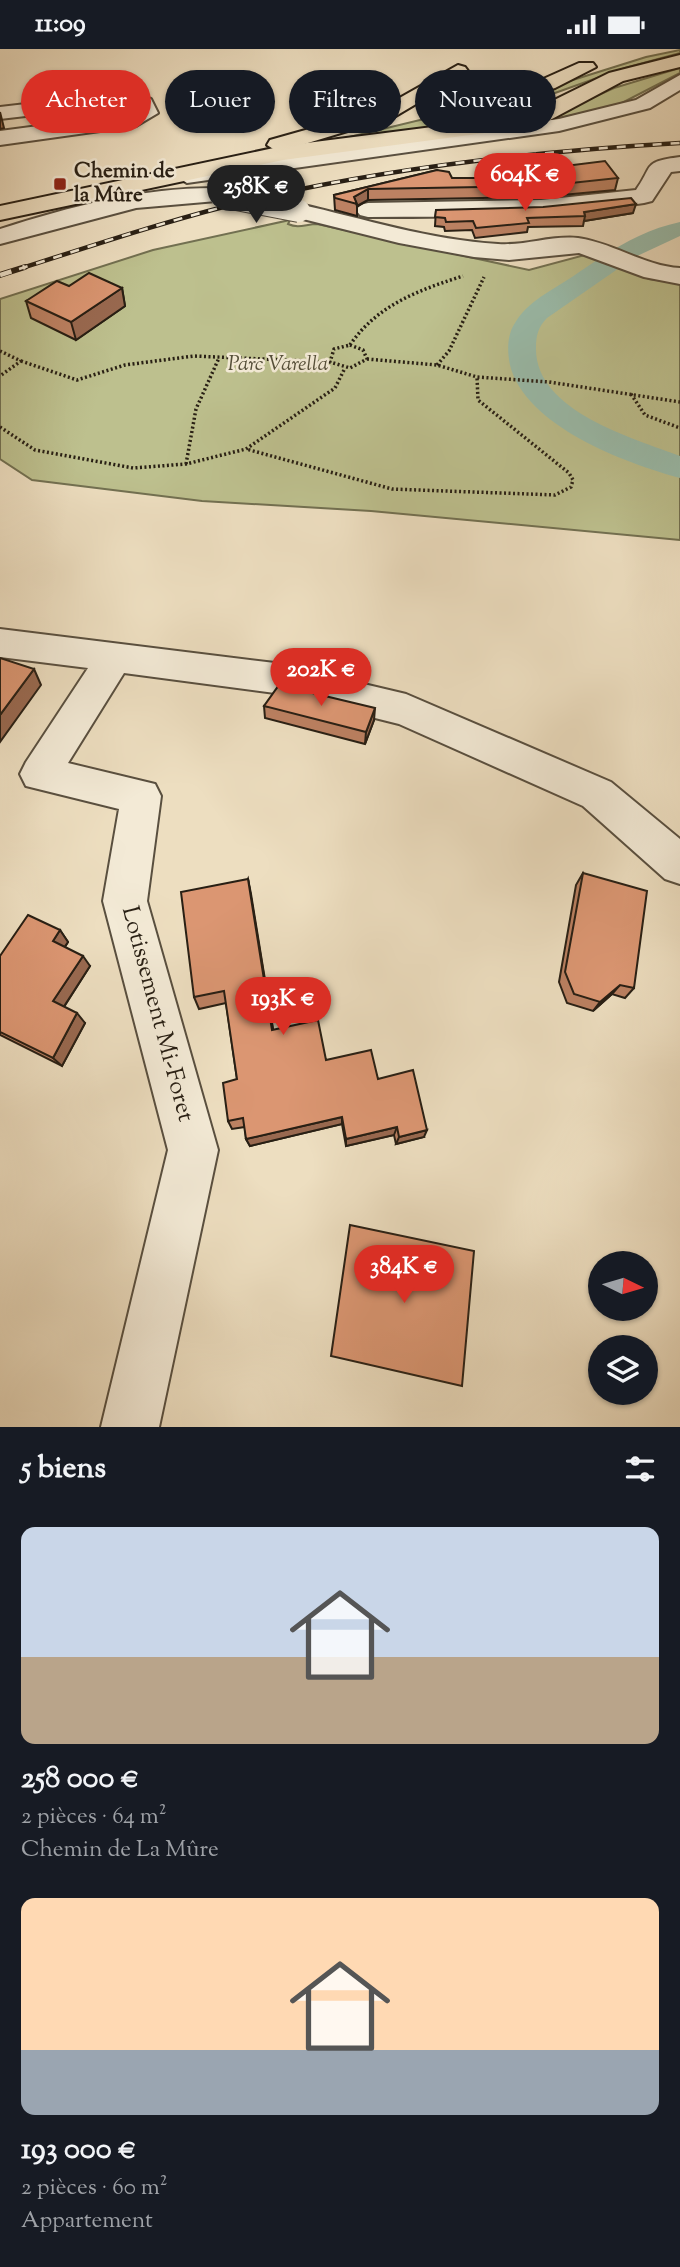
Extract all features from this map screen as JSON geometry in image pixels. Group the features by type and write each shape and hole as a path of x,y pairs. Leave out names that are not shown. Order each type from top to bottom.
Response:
{"main road":[{"path":"556,80 582,68 661,49"},
{"path":"556,99 616,77 680,61"},
{"path":"0,213 283,153 507,124 542,115 616,77"},
{"path":"278,145 387,113 415,95"},
{"path":"0,206 278,145 415,109"}],"street":[{"path":"163,179 533,129 615,113 643,104 680,81"},
{"path":"0,113 129,98 144,103 147,113 136,120 0,138"},
{"path":"643,104 680,108"},
{"path":"340,221 354,212 366,210 479,209 621,200 644,196 653,183 654,175 664,166 680,164"},
{"path":"0,236 111,204 177,195 221,195 479,250 522,252 574,245 607,253 658,276 680,276"},
{"path":"0,643 275,678 406,710 597,794 680,865"},
{"name":"Lotissement Mi-Foret","path":"116,656 40,774 141,796 125,901 194,1150 131,1427"}],"path":[{"path":"350,345 357,332 370,320 402,299 471,274 485,276 449,351 437,365"},
{"path":"330,362 334,349 350,345 363,350 367,359"},
{"path":"0,351 77,380 125,365 194,356 330,362 344,370 360,367 367,359"},
{"path":"186,464 190,430 207,379 219,358"},
{"path":"367,359 437,365 477,377 549,382 680,402"},
{"path":"0,376 22,361"},
{"path":"0,427 35,450 133,468 186,464 246,449 335,388 344,370"},
{"path":"246,449 392,489 555,495 571,487 573,480 569,473 478,400 477,377"},
{"path":"631,394 645,415 680,428"}],"green space":[{"path":"680,50 680,53 625,68 556,93 556,85 646,57"},
{"path":"680,68 680,73 616,106 556,119 556,114 614,88"},
{"path":"415,121 415,129 401,131 401,125"},
{"path":"366,133 388,133 337,140"},
{"name":"Parc Varella","path":"290,220 288,224 292,225 317,224 529,270 596,252 649,279 680,283 680,540 371,511 202,501 32,480 0,459 0,299 153,250"}],"building":[{"path":"605,161 618,178 543,186 368,189 354,197 357,204 335,198 334,195 437,170 449,172 452,178 478,178 479,183 562,173 557,167"},
{"path":"631,198 636,204 584,212 585,216 527,218 529,223 476,228 473,221 446,222 445,218 435,217 436,210 543,207"},
{"path":"89,273 122,288 71,322 26,301 57,281 69,286"},
{"path":"0,658 34,669 0,715"},
{"path":"279,685 375,708 366,732 264,706"},
{"path":"583,873 647,891 634,988 620,985 600,1002 574,994 565,972"},
{"path":"248,879 272,1030 318,1020 326,1060 371,1050 378,1079 413,1070 427,1130 399,1137 397,1127 346,1139 342,1117 246,1139 243,1118 228,1121 223,1083 237,1079 224,991 194,997 181,892"},
{"path":"28,915 60,930 53,941 83,956 53,1001 77,1013 53,1058 0,1032 0,956"},
{"path":"350,1225 474,1251 462,1386 331,1356"}],"waterway":[{"path":"680,229 652,237 639,244 543,307 525,328 522,356 527,378 541,397 560,413 610,440 680,468"}],"railway":[{"path":"19,269 141,230 315,186 471,161 680,143"},
{"path":"0,275 25,267"}],"place":[{"name":"Chemin de la Mûre","path":"60,184"}]}
